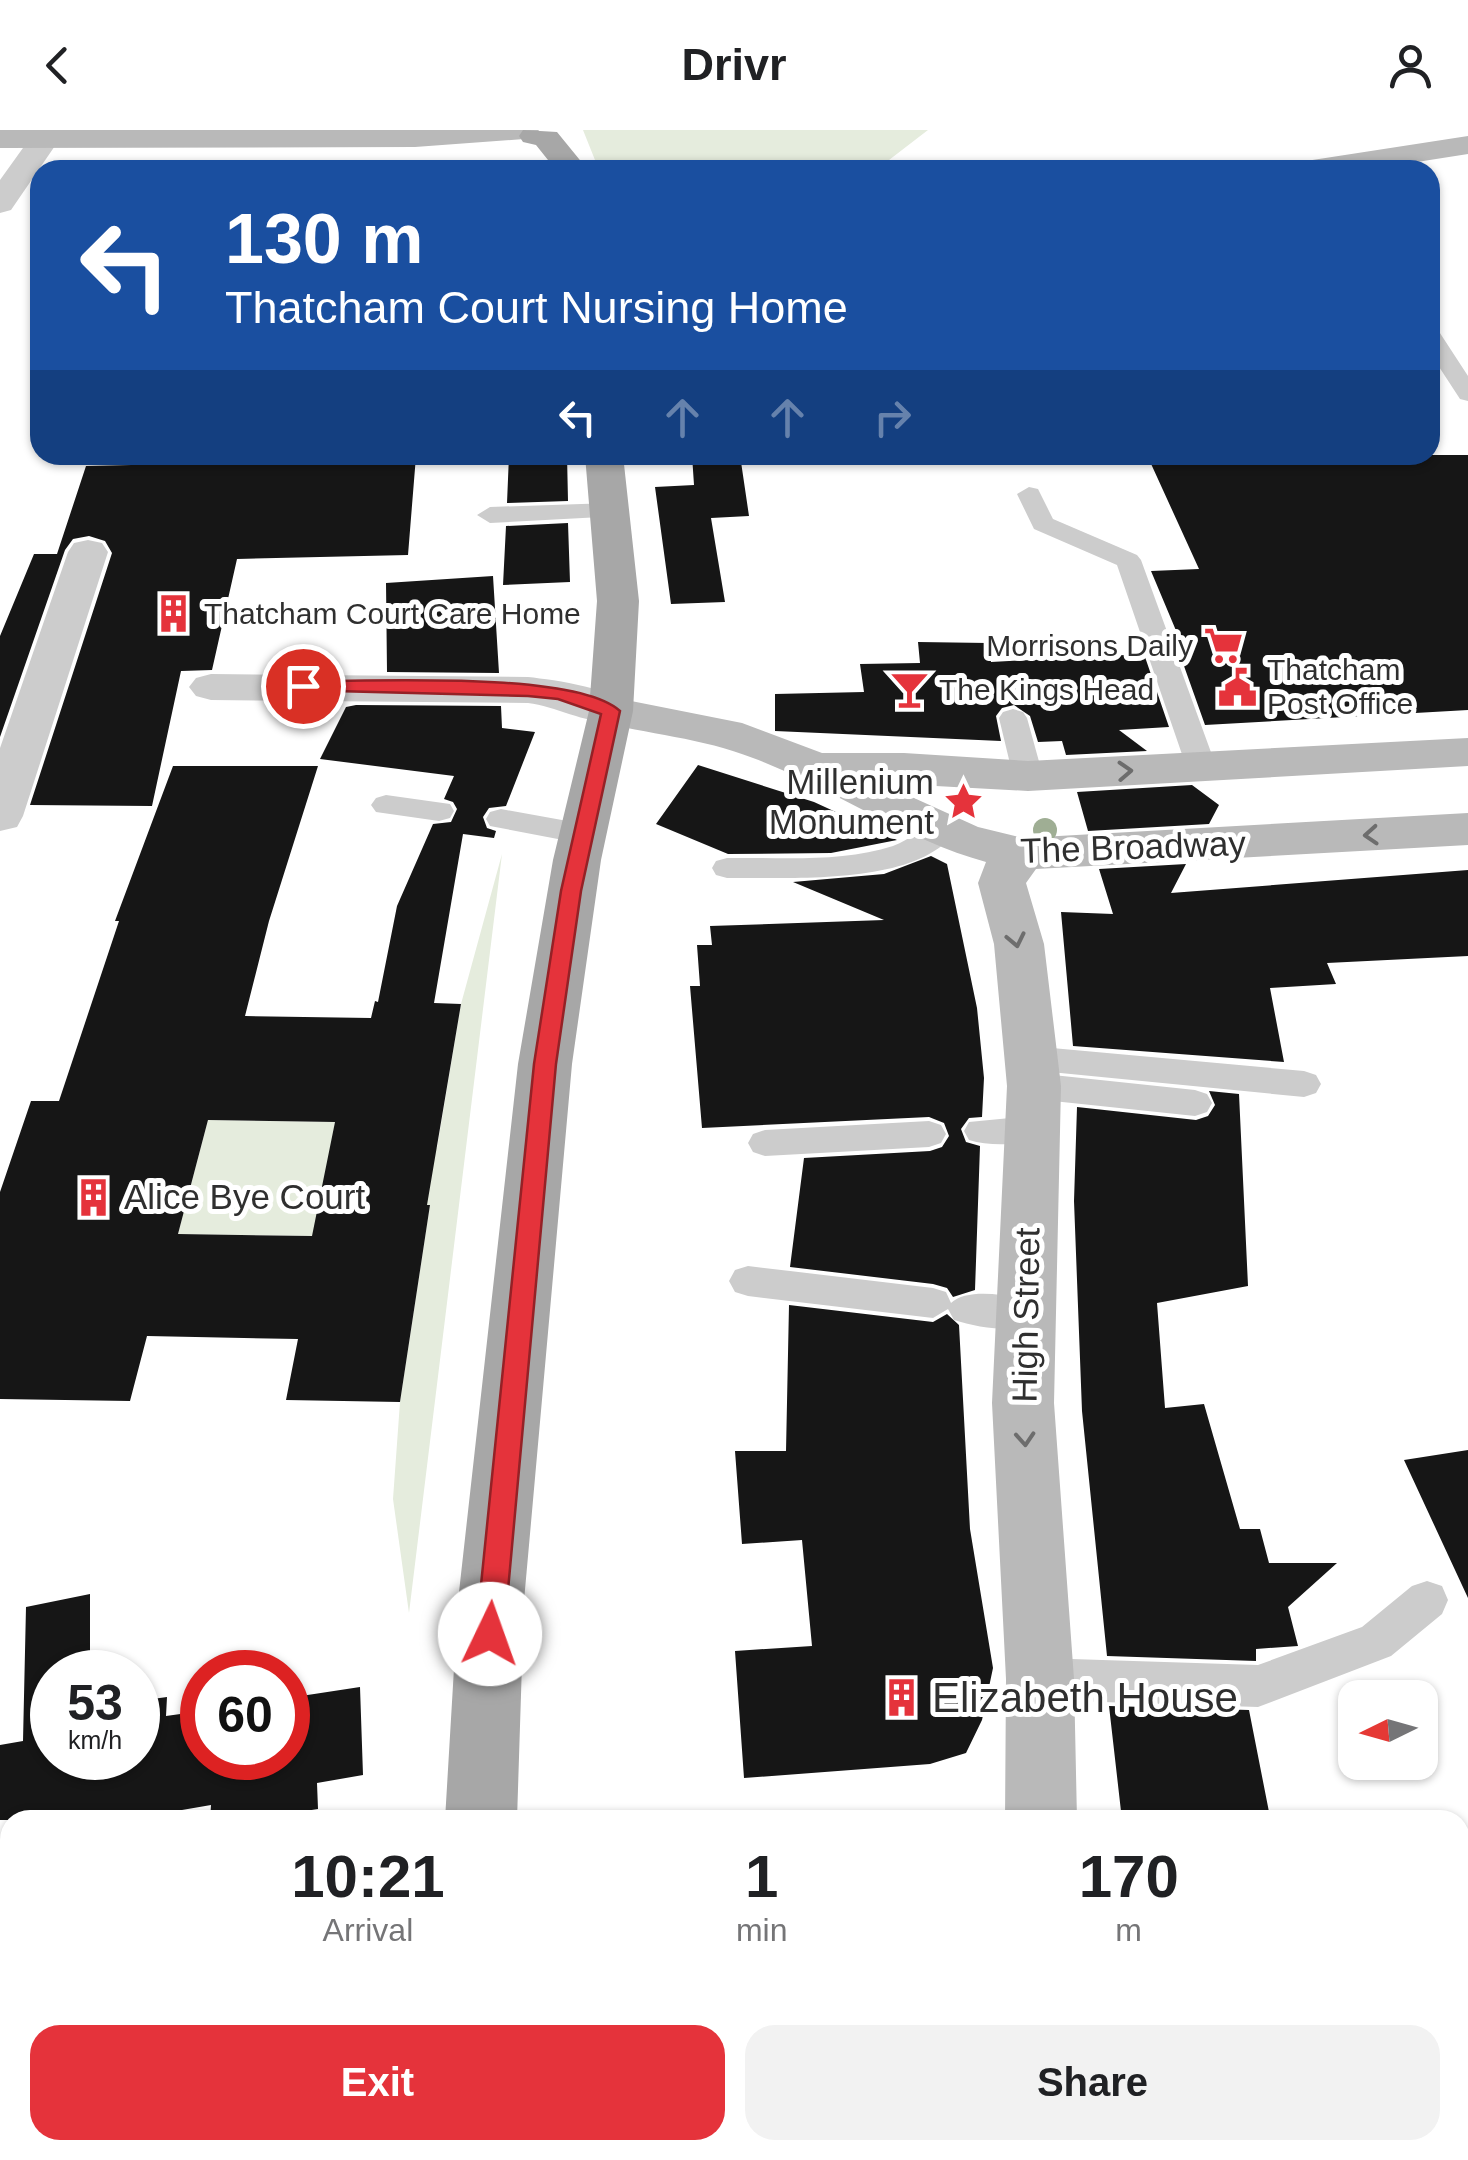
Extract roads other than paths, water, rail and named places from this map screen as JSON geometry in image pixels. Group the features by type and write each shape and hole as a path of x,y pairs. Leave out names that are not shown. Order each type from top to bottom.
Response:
{"main road":[{"path":"530,132 541,160"},
{"path":"530,132 546,138 564,160"},
{"path":"481,1810 491,1600 545,1064 560,952 611,711 618,601 605,465"}],"street":[{"path":"0,139 416,144 530,132"},
{"path":"0,203 44,140"},
{"path":"1371,160 1468,145"},
{"path":"0,816 88,552"},
{"path":"211,687 528,690 560,694 611,711"},
{"name":"The Broadway","path":"611,711 646,714 786,754 941,830 994,850 1023,854 1468,829"},
{"name":"The Broadway","path":"814,768 904,768 1028,776 1468,752"},
{"name":"High Street","path":"1023,854 1006,869 1002,883 1018,944 1023,1404 1040,1680 1024,1809"}],"lane":[{"path":"1440,351 1468,394"},
{"path":"1028,494 1042,524 1128,560 1200,766"},
{"path":"490,515 611,512"},
{"path":"1012,718 1028,776"},
{"path":"386,805 438,811"},
{"path":"502,819 584,834"},
{"path":"728,868 861,862 931,844 941,830"},
{"path":"1019,1101 1304,1084"},
{"path":"1019,1101 1196,1102"},
{"path":"766,1144 930,1134"},
{"path":"748,1280 1025,1314"},
{"path":"1040,1680 1258,1686 1376,1642 1427,1600"}],"place":[{"name":"Thatcham Court Care Home","path":"174,614"},
{"name":"Morrisons Daily","path":"1223,646"},
{"name":"Thatcham Post Office","path":"1237,687"},
{"name":"The Kings Head","path":"909,690"},
{"name":"Millenium Monument","path":"964,802"},
{"name":"Alice Bye Court","path":"94,1197"},
{"name":"Elizabeth House","path":"902,1697"}]}
